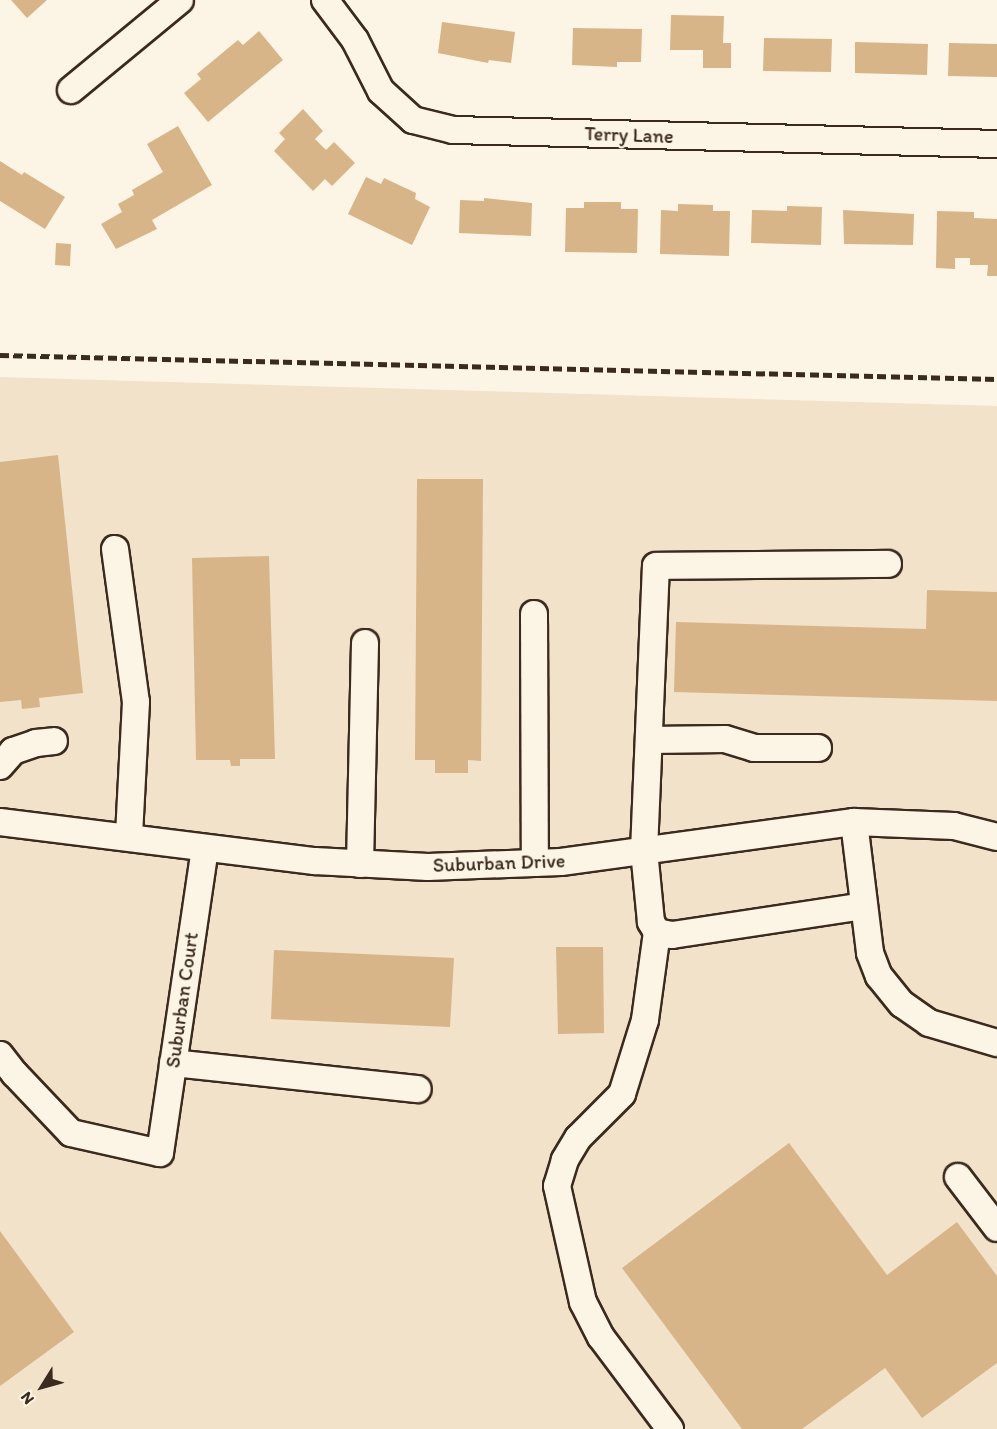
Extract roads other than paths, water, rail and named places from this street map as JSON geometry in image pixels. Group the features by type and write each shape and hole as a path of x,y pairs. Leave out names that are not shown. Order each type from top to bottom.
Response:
{"street":[{"path":"71,90 180,0"},
{"name":"Terry Lane","path":"325,0 355,40 381,91 413,120 453,130 997,144"},
{"path":"115,549 136,702 129,837"},
{"path":"670,1429 601,1337 583,1302 557,1186 565,1160 578,1138 622,1094 645,1020 657,932 651,921 644,851 656,566 888,564"},
{"path":"534,614 535,863"},
{"path":"360,864 365,643"},
{"path":"649,740 725,739 754,748 818,748"},
{"path":"0,766 13,751 36,743 54,741"},
{"name":"Suburban Drive","path":"0,822 315,861 428,867 535,863 644,851 854,822 954,826 997,837"},
{"path":"854,822 870,953 879,976 902,1004 928,1023 997,1043"},
{"name":"Suburban Court","path":"0,1055 71,1133 160,1153 205,848"},
{"path":"657,932 672,935 864,906"},
{"path":"173,1063 418,1089"},
{"path":"958,1177 997,1228"}],"railway":[{"path":"0,355 997,379"}]}
